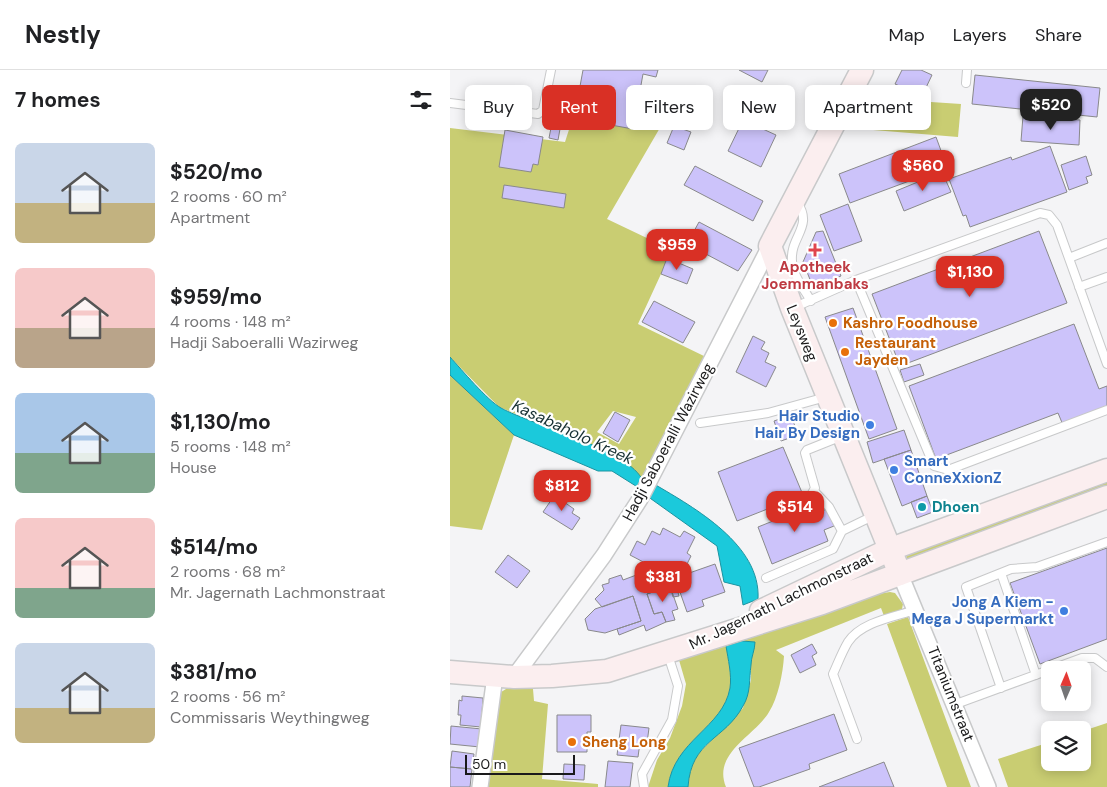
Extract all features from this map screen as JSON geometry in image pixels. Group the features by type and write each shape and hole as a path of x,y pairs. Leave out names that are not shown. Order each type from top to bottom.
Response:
{"main road":[{"path":"770,246 862,70"},
{"name":"Leysweg","path":"770,246 801,305 828,396 900,574"},
{"name":"Mr. Jagernath Lachmonstraat","path":"674,651 891,548 1107,470"},
{"name":"Mr. Jagernath Lachmonstraat","path":"674,651 822,603 1106,502"},
{"path":"450,672 504,676 552,676 606,671 674,651"}],"street":[{"name":"Hadji Saboeralli Wazirweg","path":"504,676 604,554 640,499 770,246"},
{"name":"Titaniumstraat","path":"900,574 956,704 988,787"},
{"path":"480,787 504,676"}],"lane":[{"path":"450,103 538,114 543,110 551,70"},
{"path":"966,83 967,70"},
{"path":"795,198 803,211 805,223 795,242 792,261 801,305 856,280 1040,213 1049,215 1057,225 1107,364"},
{"path":"1069,258 1107,243"},
{"path":"1079,287 1107,277"},
{"path":"856,280 934,466 948,470 1107,410"},
{"path":"700,423 768,413 828,396"},
{"path":"786,507 811,495 814,491 815,485 805,453 807,450 844,436"},
{"path":"814,491 829,508 842,531"},
{"path":"766,578 833,549 842,531 877,514"},
{"path":"1001,688 966,587 1011,568 1037,567 1107,542"},
{"path":"1001,573 1036,675"},
{"path":"857,739 833,674 849,640 859,631 872,624 916,610"},
{"path":"644,787 642,774 672,720 678,686 674,651"},
{"path":"956,704 1082,658 1095,658 1107,667"}],"green space":[{"path":"931,102 961,104 958,137 873,130 931,130"},
{"path":"616,118 626,120 626,130 659,130 607,219 672,250 638,324 706,357 643,481 588,444 499,407 450,357 450,128 565,142 569,130 616,130","holes":["613,411 636,417 619,444 597,432"]},
{"path":"450,375 514,435 482,530 450,526"},
{"path":"1107,478 1107,491 915,564 906,560 907,553"},
{"path":"895,593 903,604 902,609 884,616 881,608 776,650 784,656 775,700 763,721 730,755 725,764 723,775 726,787 688,787 689,775 696,756 743,708 751,680 751,663 755,642 742,641 877,594"},
{"path":"908,617 971,787 947,787 887,624"},
{"path":"726,646 730,667 730,688 726,702 709,725 679,757 672,771 668,787 648,787 657,760 670,738 682,706 686,684 679,660"},
{"path":"506,689 533,689 534,701 548,704 542,779 598,784 598,787 486,787 498,694"},
{"path":"1107,723 1107,787 1008,787 998,759 1041,745 1041,771 1091,771 1091,728"}],"water":[{"path":"450,357 482,392 501,408 579,439 620,459 634,469 643,481 639,488 612,471 598,471 514,435 450,375"},
{"path":"654,484 706,517 723,530 737,545 749,562 756,580 758,599 743,605 740,586 724,582 717,546 647,496"},
{"path":"742,641 755,642 746,701 736,717 695,759 690,771 688,787 668,787 672,771 679,757 709,725 726,702 730,688 730,667 726,646"}],"building":[{"path":"583,70 658,70 656,77 643,74 641,85 626,85 626,128 616,126 616,85 580,85"},
{"path":"739,70 768,70 762,82"},
{"path":"902,70 921,70 932,75 927,85 895,84"},
{"path":"975,75 1100,88 1097,117 972,104"},
{"path":"1023,116 1080,120 1079,145 1021,141"},
{"path":"505,130 543,137 538,165 533,164 531,172 499,167"},
{"path":"551,130 560,130 558,140 549,138"},
{"path":"672,130 691,132 684,150 667,143"},
{"path":"738,130 765,130 776,135 761,167 728,151"},
{"path":"936,137 947,167 850,203 839,174"},
{"path":"1050,146 1067,192 970,227 966,215 963,216 949,179 1011,157 1012,160"},
{"path":"1086,156 1092,175 1086,177 1088,183 1069,190 1061,165"},
{"path":"695,166 763,201 753,221 684,185"},
{"path":"942,172 951,192 904,211 896,191"},
{"path":"504,185 566,194 564,208 502,198"},
{"path":"848,204 862,241 834,251 820,215"},
{"path":"699,222 752,250 738,271 687,244"},
{"path":"823,231 841,276 813,287 803,262 816,232"},
{"path":"1039,231 1067,303 900,366 872,294"},
{"path":"667,258 693,269 687,284 661,274"},
{"path":"654,301 695,322 683,343 642,322"},
{"path":"853,308 897,429 869,439 825,317"},
{"path":"1074,324 1099,389 1107,386 1107,408 1063,425 1058,413 936,459 909,386"},
{"path":"753,336 765,342 761,349 769,353 765,362 776,367 766,387 736,372"},
{"path":"920,364 924,375 904,382 900,370"},
{"path":"615,412 630,420 618,442 603,433"},
{"path":"791,415 798,435 781,441 774,421"},
{"path":"904,430 911,450 873,463 867,442"},
{"path":"783,447 803,495 737,521 718,472"},
{"path":"911,450 927,496 902,506 884,459"},
{"path":"556,493 566,499 564,502 574,509 572,513 580,518 572,530 543,512"},
{"name":"Dhoen","path":"927,496 933,512 917,518 911,502"},
{"path":"813,505 816,513 827,509 834,526 824,530 828,541 772,564 758,527"},
{"path":"663,528 680,537 684,531 695,537 687,553 691,556 681,576 676,573 674,578 630,555 637,541 645,545 652,531 660,535"},
{"name":"Jong A Kiem - Mega J Supermarkt","path":"1107,548 1107,639 1048,661 1041,661 1040,664 1010,583"},
{"path":"508,555 530,571 517,588 495,572"},
{"path":"715,564 725,592 702,600 704,606 687,612 675,578"},
{"path":"655,568 674,578 679,596 673,597 670,586 647,594 654,614 662,612 666,622 646,631 644,625 619,635 617,629 641,621 633,596 602,607 595,599 604,590 602,585 609,583 609,579 621,575 623,580"},
{"path":"670,586 678,609 672,611 675,620 666,622 662,612 654,614 647,594"},
{"path":"633,596 641,621 605,633 588,630 585,619 595,609"},
{"path":"812,644 817,653 812,656 816,665 800,673 791,655"},
{"path":"462,696 483,698 481,727 460,725 461,715 458,715 459,700 462,701"},
{"path":"834,714 847,750 809,764 810,769 759,787 754,787 739,748"},
{"name":"Sheng Long","path":"557,715 591,715 591,732 587,732 587,752 557,752"},
{"path":"621,725 649,728 647,743 640,742 638,757 617,755"},
{"path":"451,726 482,729 480,747 450,744"},
{"path":"452,751 474,754 472,769 450,767"},
{"path":"608,761 633,763 630,787 605,787"},
{"path":"884,762 894,787 819,787"},
{"path":"564,764 585,765 584,780 563,779"},
{"path":"450,767 472,769 470,787 450,787"}],"place":[{"name":"Apotheek Joemmanbaks","path":"815,250"},
{"name":"Kashro Foodhouse","path":"833,323"},
{"name":"Restaurant Jayden","path":"845,352"},
{"name":"Hair Studio Hair By Design","path":"870,425"},
{"name":"Smart ConneXxionZ","path":"894,470"},
{"name":"Dhoen","path":"922,507"},
{"name":"Jong A Kiem - Mega J Supermarkt","path":"1064,611"},
{"name":"Sheng Long","path":"572,742"}],"water label":[{"name":"Kasabaholo Kreek","path":"573,432"}]}
